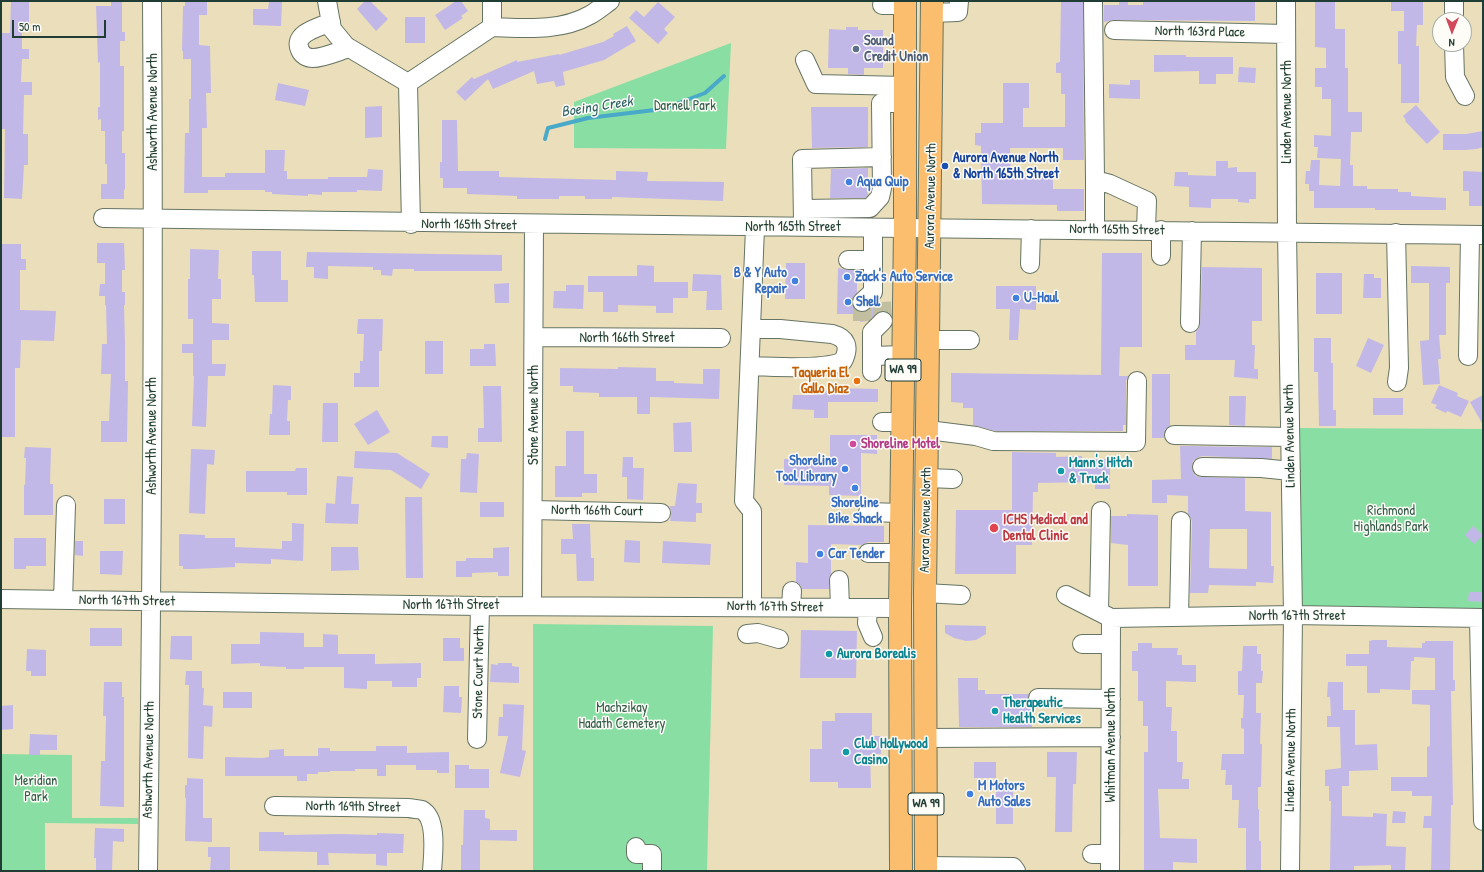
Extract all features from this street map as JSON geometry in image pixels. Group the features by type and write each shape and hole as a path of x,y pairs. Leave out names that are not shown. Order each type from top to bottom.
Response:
{"highway":[{"name":"Aurora Avenue North","path":"901,871 901,513 892,422 904,355 906,3"},
{"name":"Aurora Avenue North","path":"926,864 925,594 931,228 932,7"}],"street":[{"name":"Ashworth Avenue North","path":"148,871 152,602 154,220 152,1"},
{"path":"327,1 332,29 349,48 408,83"},
{"path":"492,1 492,27"},
{"path":"408,83 492,27 535,28 563,25 589,16 610,1"},
{"path":"932,7 958,12 960,1"},
{"path":"1093,1 1095,230"},
{"name":"Linden Avenue North","path":"1286,1 1287,232 1293,615 1290,871"},
{"path":"1454,1 1454,12"},
{"path":"882,5 906,3"},
{"path":"331,22 303,34 299,42 300,51 306,57 315,58 349,48"},
{"name":"North 163rd Place","path":"1114,30 1286,34"},
{"path":"1454,52 1455,77 1465,96"},
{"path":"805,60 816,84 905,94"},
{"path":"408,83 411,224"},
{"path":"803,209 870,208 880,197 882,157 881,103 905,94"},
{"path":"803,228 802,159 882,157"},
{"path":"1095,180 1110,184 1147,201 1153,230 1161,256"},
{"name":"North 165th Street","path":"103,218 411,224 754,228 1192,230 1477,235"},
{"name":"Stone Avenue North","path":"532,606 534,225"},
{"path":"754,228 744,501 752,511 756,607 753,633 779,639"},
{"path":"872,299 874,228"},
{"path":"1030,229 1030,264"},
{"path":"1190,323 1192,230"},
{"path":"1396,234 1399,368 1397,382"},
{"path":"1468,356 1477,235"},
{"path":"848,260 873,260"},
{"path":"872,324 872,364 904,355"},
{"path":"750,366 833,365 843,361 847,351 847,345 844,340 839,336 832,334 780,329 751,329"},
{"name":"North 166th Street","path":"534,337 721,338"},
{"path":"929,340 970,340"},
{"path":"928,430 976,436 994,441 1136,442 1137,381"},
{"path":"1174,435 1290,437"},
{"path":"1202,467 1261,468 1291,471"},
{"path":"927,478 953,478"},
{"path":"63,600 66,505"},
{"name":"North 166th Court","path":"533,510 661,513"},
{"name":"Whitman Avenue North","path":"1101,511 1105,615 1111,644 1110,862"},
{"path":"868,512 901,513"},
{"path":"1179,617 1180,521"},
{"path":"868,553 901,554"},
{"path":"839,580 840,608"},
{"path":"925,594 961,595"},
{"path":"1066,595 1105,615"},
{"name":"North 167th Street","path":"1,599 480,606 756,607 791,599 840,608 900,608"},
{"name":"Stone Court North","path":"477,739 480,606"},
{"path":"868,608 867,624 873,636"},
{"name":"North 167th Street","path":"1105,615 1179,617 1293,615 1481,618"},
{"path":"1481,618 1483,821"},
{"path":"1082,644 1111,644"},
{"path":"1038,698 1111,699"},
{"path":"926,738 1111,737"},
{"name":"North 169th Street","path":"274,806 409,808 422,810 429,817 433,826 432,871"},
{"path":"636,847 636,854 652,854 652,871"},
{"path":"1092,854 1110,862"},
{"path":"926,864 952,856"},
{"path":"926,864 1014,867 1016,871"}],"green space":[{"name":"Darnell Park","path":"731,43 726,149 574,148 574,102"},
{"name":"Richmond Highlands Park","path":"1298,428 1483,429 1483,609 1301,608"},
{"name":"Machzikay Hadath Cemetery","path":"533,624 713,626 707,871 533,871"},
{"name":"Meridian Park","path":"1,754 72,755 72,818 138,818 138,824 45,823 45,871 1,871"}],"building":[{"path":"11,1 29,1 29,24 22,24 22,49 29,49 29,59 22,59 21,82 32,82 32,95 24,95 23,134 28,134 28,165 24,165 22,199 4,198 5,129 1,129 2,33 10,33"},
{"path":"111,1 122,1 122,32 125,32 125,41 120,41 120,66 124,66 124,131 122,131 122,153 125,153 124,199 101,199 101,184 107,184 107,164 105,164 105,131 101,131 101,119 98,120 98,107 100,107 100,62 98,63 96,6 111,6"},
{"path":"185,1 207,1 207,15 199,15 199,45 210,46 211,93 206,93 207,128 202,128 202,177 225,177 225,173 265,173 265,150 285,150 284,171 287,171 287,179 367,177 368,169 383,170 382,191 357,190 357,192 322,192 322,195 308,194 308,196 272,194 272,192 265,192 265,190 208,190 208,193 184,193 185,133 189,133 189,99 191,99 191,59 183,59 182,51 183,6 185,6"},
{"path":"365,1 370,1 388,19 376,31 357,9"},
{"path":"456,1 461,1 468,11 461,16 463,18 445,30 435,15"},
{"path":"1061,1 1083,1 1084,160 1063,160 1063,148 1010,148 1011,176 1053,177 1053,189 1084,189 1084,211 1057,211 1057,205 982,204 981,146 975,145 975,133 981,133 981,123 1003,123 1003,83 1029,83 1029,108 1023,108 1023,127 1065,127 1065,94 1061,94 1061,73 1056,73 1056,63 1060,62"},
{"path":"1119,1 1128,1 1128,5 1143,5 1143,1 1255,1 1255,21 1114,20 1104,22 1104,5 1119,5"},
{"path":"1315,1 1335,1 1335,29 1345,29 1345,68 1348,68 1348,112 1362,112 1362,132 1351,132 1350,165 1353,165 1353,186 1367,186 1367,189 1398,189 1398,192 1411,192 1411,196 1446,198 1446,210 1314,208 1314,191 1309,191 1309,184 1305,184 1306,171 1310,171 1311,160 1320,160 1319,185 1340,186 1341,159 1317,158 1318,147 1314,147 1314,135 1331,136 1331,99 1322,99 1322,87 1315,87 1315,68 1326,68 1326,48 1315,47"},
{"path":"1391,1 1423,1 1423,25 1417,25 1416,46 1419,46 1419,103 1401,103 1401,64 1398,64 1398,31 1404,31 1404,11 1391,11"},
{"path":"269,2 282,2 281,26 253,25 253,9 268,9"},
{"path":"658,2 675,17 664,29 668,33 658,44 629,18 636,10 644,17"},
{"path":"405,17 425,17 425,43 405,43"},
{"path":"627,26 636,41 604,60 563,72 565,85 556,87 554,81 537,84 534,71 493,89 488,79 465,101 456,92 472,77 474,79 517,60 517,62 559,55 603,42"},
{"name":"Sound Credit Union","path":"846,27 858,27 858,30 883,30 883,68 864,68 864,75 848,74 848,68 828,68 829,29 846,30"},
{"path":"1154,55 1233,57 1233,74 1216,74 1216,84 1199,84 1199,71 1154,72"},
{"path":"1239,67 1256,68 1255,83 1238,82"},
{"path":"1130,80 1140,80 1140,99 1109,98 1109,84 1130,85"},
{"path":"278,83 309,90 305,106 275,100"},
{"path":"1416,105 1440,132 1427,144 1405,121 1406,120 1403,116"},
{"path":"382,106 382,137 365,138 365,107"},
{"path":"811,107 868,107 868,147 812,148"},
{"path":"442,120 457,120 458,171 499,171 499,177 616,180 616,171 648,172 647,181 724,182 723,201 612,197 612,199 585,199 585,196 559,196 559,199 517,199 517,196 467,194 467,188 443,188 443,178 440,178 440,162 442,162"},
{"path":"1483,131 1483,147 1465,150 1443,150 1443,134 1466,134"},
{"path":"1216,161 1228,161 1228,168 1237,167 1237,172 1256,172 1256,199 1249,199 1249,203 1238,202 1238,199 1211,199 1211,208 1189,207 1189,187 1174,186 1175,172 1188,172 1188,175 1216,176"},
{"name":"Aqua Quip","path":"868,168 868,195 865,198 830,198 831,169"},
{"path":"1463,171 1483,172 1483,206 1469,206 1469,191 1463,191"},
{"path":"97,243 124,243 125,270 122,270 122,292 125,292 125,381 128,381 127,442 101,442 101,421 109,421 111,374 101,374 102,344 107,344 105,296 99,296 100,284 105,284 105,263 97,263"},
{"path":"1,244 21,244 21,259 26,259 26,270 20,270 20,310 56,311 54,341 21,340 20,368 15,368 15,437 1,437"},
{"path":"190,249 219,250 218,279 221,279 221,299 212,299 212,323 229,324 229,340 212,340 212,364 226,364 225,376 208,376 206,427 192,426 194,376 193,353 182,353 182,344 193,344 193,319 188,319"},
{"path":"252,251 281,251 281,280 288,280 288,302 255,302 254,275 252,275"},
{"path":"307,252 502,255 502,271 414,271 414,269 393,269 392,276 381,275 381,270 373,270 373,267 328,266 328,279 314,278 314,267 306,267"},
{"path":"1102,253 1142,253 1142,347 1120,347 1119,376 1128,376 1126,381 1126,425 1123,425 1123,431 995,431 973,425 973,408 963,408 963,403 951,402 951,373 1101,375"},
{"name":"B & Y Auto Repair","path":"786,263 805,263 805,299 785,299"},
{"path":"637,265 654,266 654,282 688,282 688,298 673,298 673,313 656,313 656,306 618,305 618,312 603,312 603,292 588,292 588,276 637,276"},
{"path":"1411,266 1450,267 1450,283 1446,283 1446,335 1439,335 1441,359 1438,359 1440,384 1423,385 1420,341 1429,340 1429,283 1411,283"},
{"path":"1202,267 1262,268 1262,321 1252,321 1252,345 1255,345 1254,369 1258,369 1258,379 1234,377 1235,360 1185,360 1185,345 1196,345 1196,332 1200,324"},
{"path":"838,268 857,270 857,293 852,299 852,305 855,309 859,312 865,312 878,302 886,302 886,311 880,311 868,321 860,322 860,314 837,314"},
{"path":"1316,273 1342,273 1342,314 1316,314"},
{"path":"693,274 721,275 722,310 706,310 707,291 692,291"},
{"path":"1364,274 1374,274 1374,278 1381,278 1381,298 1363,298"},
{"path":"509,283 509,303 495,303 494,284"},
{"path":"566,285 584,285 583,309 553,308 554,291 566,291"},
{"name":"U-Haul","path":"996,286 1036,286 1036,310 1020,309 1018,340 1009,340 1010,309 996,309"},
{"path":"358,319 383,319 382,351 379,351 379,387 354,387 354,373 360,373 360,361 363,361 364,334 357,334"},
{"path":"1314,338 1331,338 1331,363 1333,363 1333,410 1336,410 1336,426 1319,426 1318,372 1314,372"},
{"path":"1368,338 1384,345 1371,373 1356,366"},
{"path":"425,341 443,341 443,374 425,374"},
{"path":"484,344 495,344 496,366 470,366 470,349 484,349"},
{"path":"618,367 656,368 656,381 703,384 703,369 720,369 719,399 650,397 650,414 637,414 637,397 599,397 599,393 573,392 573,386 560,386 560,368 618,369"},
{"path":"1152,374 1170,374 1170,426 1165,430 1164,438 1152,438"},
{"path":"273,385 291,386 291,400 288,400 287,421 290,421 290,435 269,435 270,414 272,414"},
{"path":"1439,385 1458,393 1457,396 1469,401 1461,417 1435,408 1437,405 1431,403"},
{"path":"483,386 501,386 502,442 478,442 478,428 484,428"},
{"path":"831,388 878,389 878,402 828,402 828,418 814,418 814,410 792,409 793,395 814,395 814,390 831,390"},
{"path":"1483,395 1483,425 1470,402"},
{"path":"1229,396 1246,396 1245,426 1229,425"},
{"path":"1373,398 1403,398 1403,415 1373,415"},
{"path":"323,403 338,403 338,442 322,442"},
{"path":"377,410 390,432 368,445 354,424"},
{"path":"691,422 692,452 674,452 673,423"},
{"path":"566,431 584,431 584,474 597,474 597,493 582,493 582,497 555,497 555,466 566,466"},
{"path":"830,435 877,435 877,454 861,453 861,496 829,495 829,486 784,485 784,459 830,459"},
{"path":"432,436 448,436 448,448 431,447"},
{"path":"1180,446 1272,447 1272,459 1202,456 1193,461 1192,467 1196,476 1245,478 1245,511 1271,512 1271,566 1274,566 1273,583 1256,582 1256,586 1209,585 1208,593 1190,593 1192,521 1188,514 1188,496 1167,495 1167,503 1152,503 1152,480 1181,479","holes":["1210,529 1247,529 1247,569 1209,568"]},
{"path":"25,447 51,448 50,484 53,484 53,515 24,515"},
{"path":"191,449 215,450 214,465 207,464 205,514 189,513"},
{"path":"355,451 397,453 430,474 421,489 391,470 354,468"},
{"path":"1012,452 1056,453 1056,457 1082,456 1082,459 1110,459 1110,489 1095,489 1095,482 1038,483 1038,492 1033,492 1032,545 1016,545 1016,574 955,574 956,510 1012,510"},
{"path":"467,453 479,454 477,493 460,492 461,459 466,459"},
{"path":"623,457 633,457 633,468 644,468 643,500 627,499 627,477 622,477"},
{"path":"296,468 307,468 307,495 287,495 287,492 246,492 246,471 295,471"},
{"path":"337,476 353,477 351,504 359,504 358,524 325,523 326,503 335,504"},
{"path":"678,483 697,484 696,503 702,503 702,513 696,513 696,522 670,521 670,506 675,506"},
{"path":"405,497 422,497 423,578 406,578"},
{"path":"104,499 125,499 125,524 104,524"},
{"path":"480,502 504,502 504,517 480,517"},
{"path":"1127,514 1158,515 1158,586 1128,586 1128,545 1111,543 1111,516 1127,516"},
{"path":"292,523 304,524 303,561 271,559 271,564 235,563 235,567 194,569 183,569 183,566 179,566 179,534 205,535 205,538 235,538 235,547 282,549 282,541 292,541"},
{"path":"572,524 590,524 591,558 594,558 594,581 577,581 576,554 561,554 561,539 573,539"},
{"name":"Car Tender","path":"808,525 884,526 884,542 868,542 862,545 831,544 831,574 829,589 802,589 796,582 796,562 808,563"},
{"path":"1473,526 1483,535 1474,544 1465,535"},
{"path":"14,538 46,538 46,566 26,566 26,569 14,569"},
{"path":"625,540 640,541 640,563 624,562"},
{"path":"75,541 83,541 83,556 75,555"},
{"path":"663,541 711,544 710,565 662,563"},
{"path":"331,547 358,547 359,570 331,571"},
{"path":"509,547 509,576 498,576 498,572 472,573 472,577 456,577 456,561 466,561 466,558 493,558 493,548"},
{"path":"100,551 123,551 122,575 100,574"},
{"path":"1469,592 1483,592 1483,602 1468,601"},
{"path":"945,625 986,626 986,634 976,640 966,641 954,638 945,633"},
{"path":"90,628 122,628 122,646 90,646"},
{"name":"Aurora Borealis","path":"801,630 857,631 856,678 800,678"},
{"path":"260,632 304,633 304,647 323,647 323,634 338,635 338,654 375,654 375,664 421,663 421,678 417,678 417,687 392,687 392,681 367,681 367,689 344,688 344,667 304,667 304,669 286,669 286,667 260,666 260,663 231,664 231,644 260,644"},
{"path":"171,636 192,636 192,660 170,659"},
{"path":"443,638 460,638 460,648 464,648 464,661 443,661"},
{"path":"1387,640 1387,647 1422,648 1422,643 1425,643 1425,641 1453,641 1453,680 1455,680 1455,691 1451,691 1453,805 1451,805 1450,871 1431,871 1432,828 1423,828 1424,816 1431,816 1432,796 1412,796 1412,791 1391,791 1391,777 1427,777 1427,747 1430,746 1430,705 1412,704 1412,690 1435,690 1435,658 1414,657 1414,661 1411,661 1410,690 1380,689 1380,693 1367,693 1367,666 1346,666 1346,654 1369,654 1369,641"},
{"path":"1138,643 1152,643 1152,648 1178,648 1177,655 1182,655 1182,665 1196,665 1196,682 1166,681 1166,707 1172,707 1171,731 1177,731 1177,762 1183,762 1182,779 1189,779 1189,789 1158,789 1160,838 1197,839 1197,863 1173,862 1173,871 1144,871 1144,752 1148,752 1148,726 1143,726 1143,701 1138,701 1138,671 1132,671 1132,651 1138,651"},
{"path":"1243,646 1257,646 1257,654 1261,654 1261,671 1263,671 1262,683 1256,683 1256,713 1261,713 1260,744 1262,744 1261,787 1258,787 1261,871 1246,871 1246,828 1238,828 1239,800 1232,800 1232,785 1225,785 1226,770 1221,770 1222,754 1244,754 1244,729 1241,728 1241,718 1243,718 1244,695 1238,695 1238,671 1242,671"},
{"path":"27,649 46,650 46,676 31,676 31,671 26,671"},
{"path":"498,663 512,663 512,666 519,667 519,683 490,682 491,664 498,665"},
{"path":"186,671 202,671 202,688 204,688 203,705 213,706 212,727 204,726 203,759 188,758 189,685 185,685"},
{"name":"Therapeutic Health Services","path":"958,678 978,678 978,690 985,690 985,694 1029,694 1029,703 1032,706 1032,727 959,727"},
{"path":"104,682 122,682 122,697 124,697 124,807 100,806 101,761 105,761 106,716 103,716"},
{"path":"1328,682 1343,682 1343,710 1355,710 1355,745 1377,744 1378,770 1349,771 1349,786 1342,786 1342,816 1373,817 1373,813 1387,814 1386,846 1406,847 1405,871 1391,871 1391,865 1354,866 1354,871 1330,871 1331,801 1329,801 1329,786 1325,786 1325,770 1341,768 1340,727 1327,727 1327,716 1331,716 1330,697 1327,697"},
{"path":"444,686 459,686 459,697 462,697 461,713 443,712"},
{"path":"223,692 252,692 252,708 223,708"},
{"path":"503,704 524,705 522,750 526,751 520,777 500,773 508,736 498,736 499,717 503,717"},
{"path":"13,705 13,729 1,730 1,706"},
{"name":"Club Hollywood Casino","path":"835,713 872,713 872,736 881,736 881,754 870,754 871,788 838,788 838,782 810,782 810,749 822,749 822,721 835,721"},
{"path":"30,734 57,735 57,750 40,750 40,755 29,755"},
{"path":"376,746 407,746 407,753 449,752 449,773 437,773 437,770 416,770 416,765 386,765 386,776 377,776 377,769 355,769 355,771 330,771 318,772 318,774 307,774 307,781 297,781 297,776 225,776 225,757 262,758 269,757 269,750 284,749 284,756 318,756 318,748 330,748 330,751 376,751"},
{"path":"1047,752 1077,752 1076,784 1073,784 1072,832 1055,832 1056,777 1047,777"},
{"path":"974,762 996,762 996,778 974,778"},
{"path":"455,765 469,765 469,769 489,769 489,788 455,788"},
{"path":"187,778 203,779 203,818 212,818 212,842 185,841 185,785 187,785"},
{"path":"996,790 1013,790 1013,824 996,824"},
{"path":"464,810 485,810 485,818 490,819 490,830 517,830 517,841 480,840 480,871 461,871 461,845 463,845"},
{"path":"1393,811 1406,812 1405,823 1392,823"},
{"path":"95,828 124,829 124,842 113,841 112,871 96,871 96,858 94,858"},
{"path":"259,832 284,832 284,835 377,835 377,833 404,834 403,853 387,853 387,866 376,865 376,854 328,853 329,865 317,865 317,852 259,851"},
{"path":"208,847 230,847 230,871 210,870 211,857 208,857"}],"waterway":[{"name":"Boeing Creek","path":"545,139 548,128 588,118 663,109 705,93 724,76"}],"tunnel":[{"path":"862,302 862,321"},
{"path":"882,302 883,321"}],"place":[{"name":"Sound Credit Union","path":"856,49"},
{"name":"Aurora Avenue North & North 165th Street","path":"945,166"},
{"name":"Aqua Quip","path":"849,182"},
{"name":"Zack's Auto Service","path":"847,277"},
{"name":"B & Y Auto Repair","path":"795,281"},
{"name":"U-Haul","path":"1016,298"},
{"name":"Shell","path":"848,302"},
{"name":"Taqueria El Gallo Diaz","path":"857,381"},
{"name":"Shoreline Motel","path":"853,444"},
{"name":"Shoreline Tool Library","path":"845,469"},
{"name":"Mann's Hitch & Truck","path":"1061,471"},
{"name":"Shoreline Bike Shack","path":"855,488"},
{"name":"ICHS Medical and Dental Clinic","path":"994,528"},
{"name":"Car Tender","path":"820,554"},
{"name":"Aurora Borealis","path":"829,654"},
{"name":"Therapeutic Health Services","path":"995,711"},
{"name":"Club Hollywood Casino","path":"846,752"},
{"name":"M Motors Auto Sales","path":"970,794"}]}
